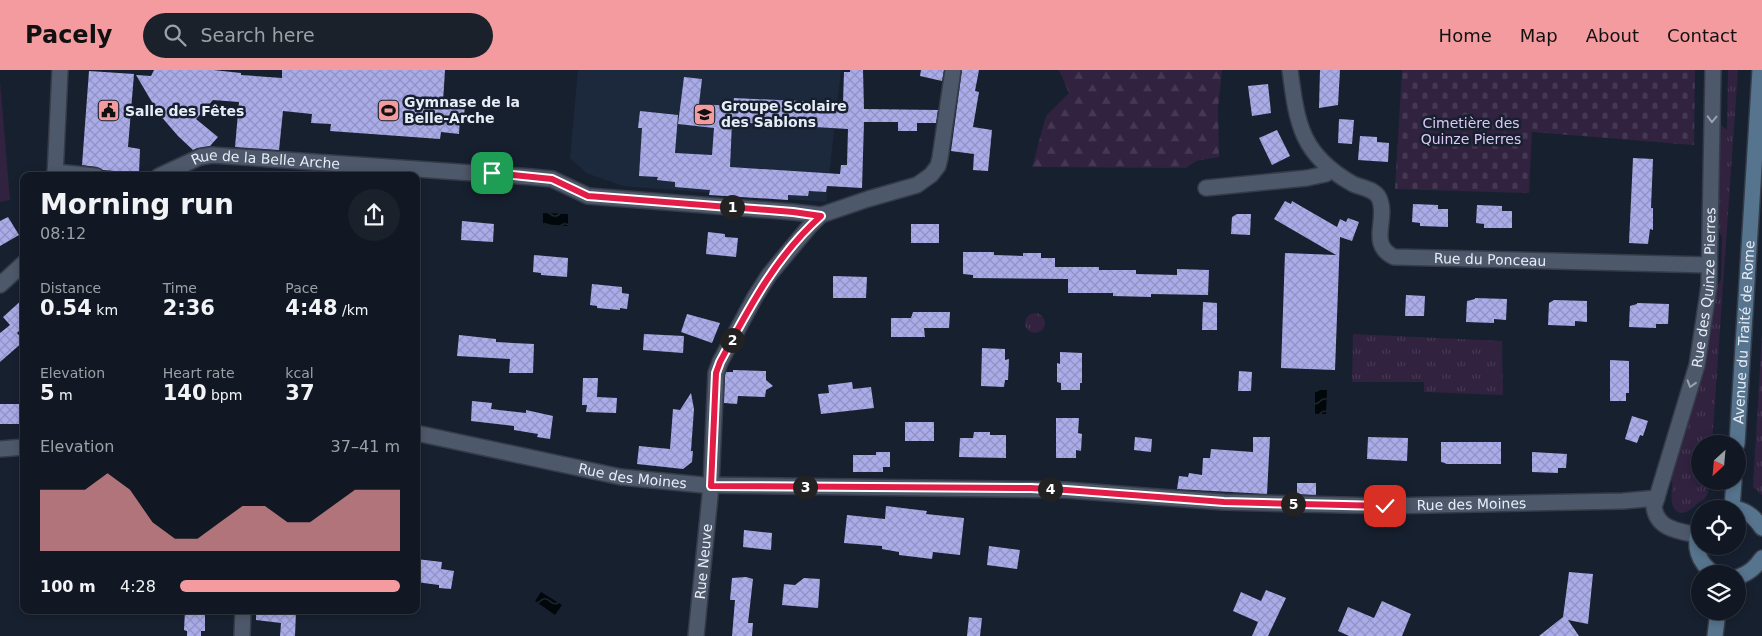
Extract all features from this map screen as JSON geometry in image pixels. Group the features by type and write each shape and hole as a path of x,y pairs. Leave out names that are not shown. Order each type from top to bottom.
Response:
{"main road":[{"name":"Avenue du Traité de Rome","path":"1738,435 1760,70"},
{"path":"1746,512 1756,519 1762,528"},
{"path":"1746,574 1757,566 1762,558"},
{"path":"1715,636 1717,620"}],"street":[{"path":"55,172 60,70"},
{"path":"821,216 868,199 917,185 931,175 938,166 940,158 953,70"},
{"name":"Rue du Ponceau","path":"1290,70 1295,113 1301,132 1311,147 1331,169 1361,188 1372,191 1379,197 1381,210 1380,244 1387,254 1394,256 1709,265"},
{"name":"Rue des Quinze Pierres","path":"1658,494 1697,365 1710,286 1713,70"},
{"name":"Rue de la Belle Arche","path":"168,172 200,157 212,155 532,176 552,179 588,196 793,212 821,216"},
{"path":"1206,188 1307,178 1326,174 1331,169"},
{"name":"Rue Neuve","path":"696,636 711,486 716,373 755,297 769,275 809,227 821,216"},
{"path":"0,285 20,267"},
{"name":"Rue des Moines","path":"420,435 621,477 711,486 1031,488 1224,502 1385,506 1623,501 1658,494"},
{"path":"0,449 20,447"},
{"path":"1658,494 1654,507 1655,514 1661,522 1669,529 1677,532 1691,531"},
{"path":"242,636 243,614"}],"shaded area":[{"name":"Groupe Scolaire des Sablons","path":"578,70 841,70 826,202 623,186 586,173 570,158"}],"green space":[{"path":"1059,70 1222,70 1218,108 1219,157 1196,161 1186,168 1032,167 1046,116 1069,93"},
{"name":"Cimetière des Quinze Pierres","path":"1402,70 1695,70 1694,145 1532,132 1529,193 1395,189"},
{"path":"1728,70 1738,70 1713,435 1691,435 1691,490 1709,490 1704,499 1691,500 1691,508 1680,513 1674,508 1671,498 1672,481 1668,480 1714,289 1721,280 1722,237 1715,225 1717,122 1727,130"},
{"path":"0,81 10,200 0,202"},
{"path":"1035,313 1042,316 1045,323 1042,330 1035,333 1028,330 1025,323 1028,316"},
{"path":"1353,334 1502,341 1503,395 1424,392 1424,382 1352,382"},
{"path":"1762,334 1762,495 1753,487"}],"water":[{"path":"543,213 568,214 568,226 543,224"},
{"path":"1315,390 1327,390 1326,414 1315,414"},
{"path":"541,592 562,605 555,615 535,601"}],"building":[{"path":"154,70 213,70 241,73 241,75 282,78 282,70 445,70 443,102 465,103 464,117 460,116 459,134 441,132 440,139 330,131 331,124 311,123 312,114 283,111 279,150 235,147 239,102 213,100 196,119 218,137 210,146 193,150 159,114 136,75 151,76"},
{"path":"850,70 863,70 864,109 938,110 936,123 917,123 917,131 898,131 898,122 864,122 862,188 827,186 826,192 809,191 808,196 788,195 788,200 709,195 710,190 675,187 675,182 657,180 658,177 639,176 642,128 638,128 640,111 678,115 675,153 712,155 714,128 678,124 684,77 702,79 699,104 733,106 734,98 843,103 844,72 850,72","holes":["732,122 848,129 847,165 841,165 840,174 730,167"]},
{"path":"921,70 944,70 942,81 920,76"},
{"path":"962,70 979,70 975,91 979,92 973,127 992,130 988,171 973,170 974,154 951,151"},
{"path":"1320,70 1340,70 1338,105 1319,108"},
{"name":"Salle des Fêtes","path":"89,71 134,74 128,147 140,149 139,172 103,170 97,167 82,165"},
{"path":"1268,84 1271,113 1252,116 1248,86"},
{"path":"1339,119 1354,120 1352,144 1338,143"},
{"path":"1277,130 1290,156 1272,165 1259,138"},
{"path":"1360,136 1377,137 1377,142 1389,143 1388,162 1358,160"},
{"path":"1633,158 1653,159 1651,208 1653,208 1653,230 1650,229 1648,244 1629,243"},
{"path":"1285,201 1291,204 1292,201 1337,227 1340,219 1346,222 1348,218 1359,222 1352,241 1340,237 1335,370 1281,368 1285,253 1336,255 1274,219"},
{"path":"1413,204 1438,205 1438,209 1448,209 1448,227 1420,226 1420,223 1412,222"},
{"path":"1477,205 1502,206 1502,211 1512,211 1512,228 1484,228 1484,224 1476,223"},
{"path":"1237,214 1251,214 1250,235 1231,234 1232,217"},
{"path":"8,217 19,235 0,246 0,221"},
{"path":"462,221 494,224 493,242 461,240"},
{"path":"911,224 939,224 939,243 911,243"},
{"path":"708,232 725,234 725,237 738,238 736,257 706,254"},
{"path":"963,252 994,252 994,255 1023,256 1023,253 1041,253 1041,258 1055,258 1055,267 1099,267 1099,270 1136,270 1136,274 1177,275 1177,269 1209,270 1208,295 1151,294 1151,297 1113,296 1113,293 1068,293 1068,279 973,278 973,275 963,274"},
{"path":"534,255 568,258 567,277 541,275 541,273 533,272"},
{"path":"833,276 867,277 866,298 833,298"},
{"path":"592,284 622,287 622,293 629,294 627,309 597,308 597,306 590,305"},
{"path":"1406,295 1425,296 1424,316 1405,316"},
{"path":"1475,298 1507,299 1506,320 1494,319 1494,323 1466,322 1467,301"},
{"path":"1554,300 1587,301 1587,322 1575,321 1575,326 1548,325 1549,303"},
{"path":"20,302 20,330 17,333 20,336 20,344 0,362 0,333 10,325 3,317"},
{"path":"1203,302 1217,303 1217,330 1202,330"},
{"path":"1637,303 1669,304 1668,324 1656,324 1656,328 1629,327 1630,306"},
{"path":"913,312 950,312 949,328 924,328 925,337 891,337 891,318 911,318"},
{"path":"687,314 720,323 712,343 681,332"},
{"path":"644,334 684,336 683,353 643,350"},
{"path":"459,335 496,339 496,342 534,344 533,373 509,373 510,359 457,356"},
{"path":"982,348 1005,349 1005,360 1009,359 1008,380 1005,380 1004,387 981,386"},
{"path":"1060,352 1082,353 1082,383 1080,383 1080,390 1061,390 1061,383 1057,382 1057,363 1060,364"},
{"path":"1610,360 1629,361 1629,393 1626,393 1626,401 1610,401"},
{"path":"733,370 766,371 766,380 773,386 766,390 765,397 738,396 737,404 724,403 725,375 726,372 733,372"},
{"path":"1239,371 1252,372 1251,391 1238,391"},
{"path":"583,378 598,378 597,397 617,398 616,413 586,412 587,405 582,405"},
{"path":"852,382 853,389 871,387 874,408 821,414 818,394 829,393 828,385"},
{"path":"691,393 694,409 692,462 683,469 637,464 639,446 670,449 673,409 680,410"},
{"path":"472,401 492,403 491,409 526,413 526,410 553,416 550,439 537,437 538,434 514,430 514,426 471,421"},
{"path":"0,404 20,404 20,424 0,424"},
{"path":"1632,416 1648,421 1643,436 1640,435 1637,443 1625,439"},
{"path":"1056,418 1079,418 1078,433 1082,434 1081,451 1076,450 1076,458 1056,458"},
{"path":"905,422 934,422 934,441 905,441"},
{"path":"974,432 1006,435 1006,458 959,457 960,438 973,438"},
{"path":"1135,437 1152,439 1151,452 1134,450"},
{"path":"1253,437 1270,437 1267,494 1177,489 1179,476 1188,477 1189,473 1202,475 1203,458 1210,458 1211,449 1253,452"},
{"path":"1368,437 1408,438 1407,461 1367,459"},
{"path":"1441,442 1501,442 1501,464 1446,464 1441,462"},
{"path":"876,452 890,452 890,467 883,467 883,472 853,472 853,455 876,455"},
{"path":"1532,452 1567,454 1566,468 1558,468 1558,473 1532,472"},
{"path":"1297,483 1316,483 1316,495 1297,494"},
{"path":"886,506 927,511 926,514 964,518 960,555 933,552 932,559 899,555 899,552 882,549 882,546 844,543 847,515 885,519"},
{"path":"744,530 772,533 771,550 743,547"},
{"path":"989,546 1020,550 1017,569 987,565"},
{"path":"420,559 442,562 441,569 454,571 451,589 439,588 439,585 420,583"},
{"path":"1569,572 1593,574 1588,624 1568,620 1579,636 1539,636 1563,617"},
{"path":"746,577 753,579 748,623 753,623 752,636 732,636 735,600 730,600 732,578"},
{"path":"804,578 820,579 818,608 782,605 784,584 795,585"},
{"path":"1266,590 1286,598 1268,636 1252,636 1258,622 1233,611 1241,592 1261,601"},
{"path":"1382,601 1411,614 1402,636 1349,636 1338,631 1348,607 1374,618"},
{"path":"185,614 205,614 205,631 201,631 201,636 187,636 187,631 184,630"},
{"path":"256,614 296,614 295,636 280,636 281,623 256,620"},
{"path":"969,617 982,618 980,636 967,636"}],"place":[{"name":"Gymnase de la Belle-Arche","path":"388,110"},
{"name":"Salle des Fêtes","path":"109,111"},
{"name":"Groupe Scolaire des Sablons","path":"705,114"}],"route":[{"path":"492,173 552,179 588,196 793,212 821,216 809,227 769,275 720,362 716,373 711,486 1031,488 1224,502 1385,506"}]}
